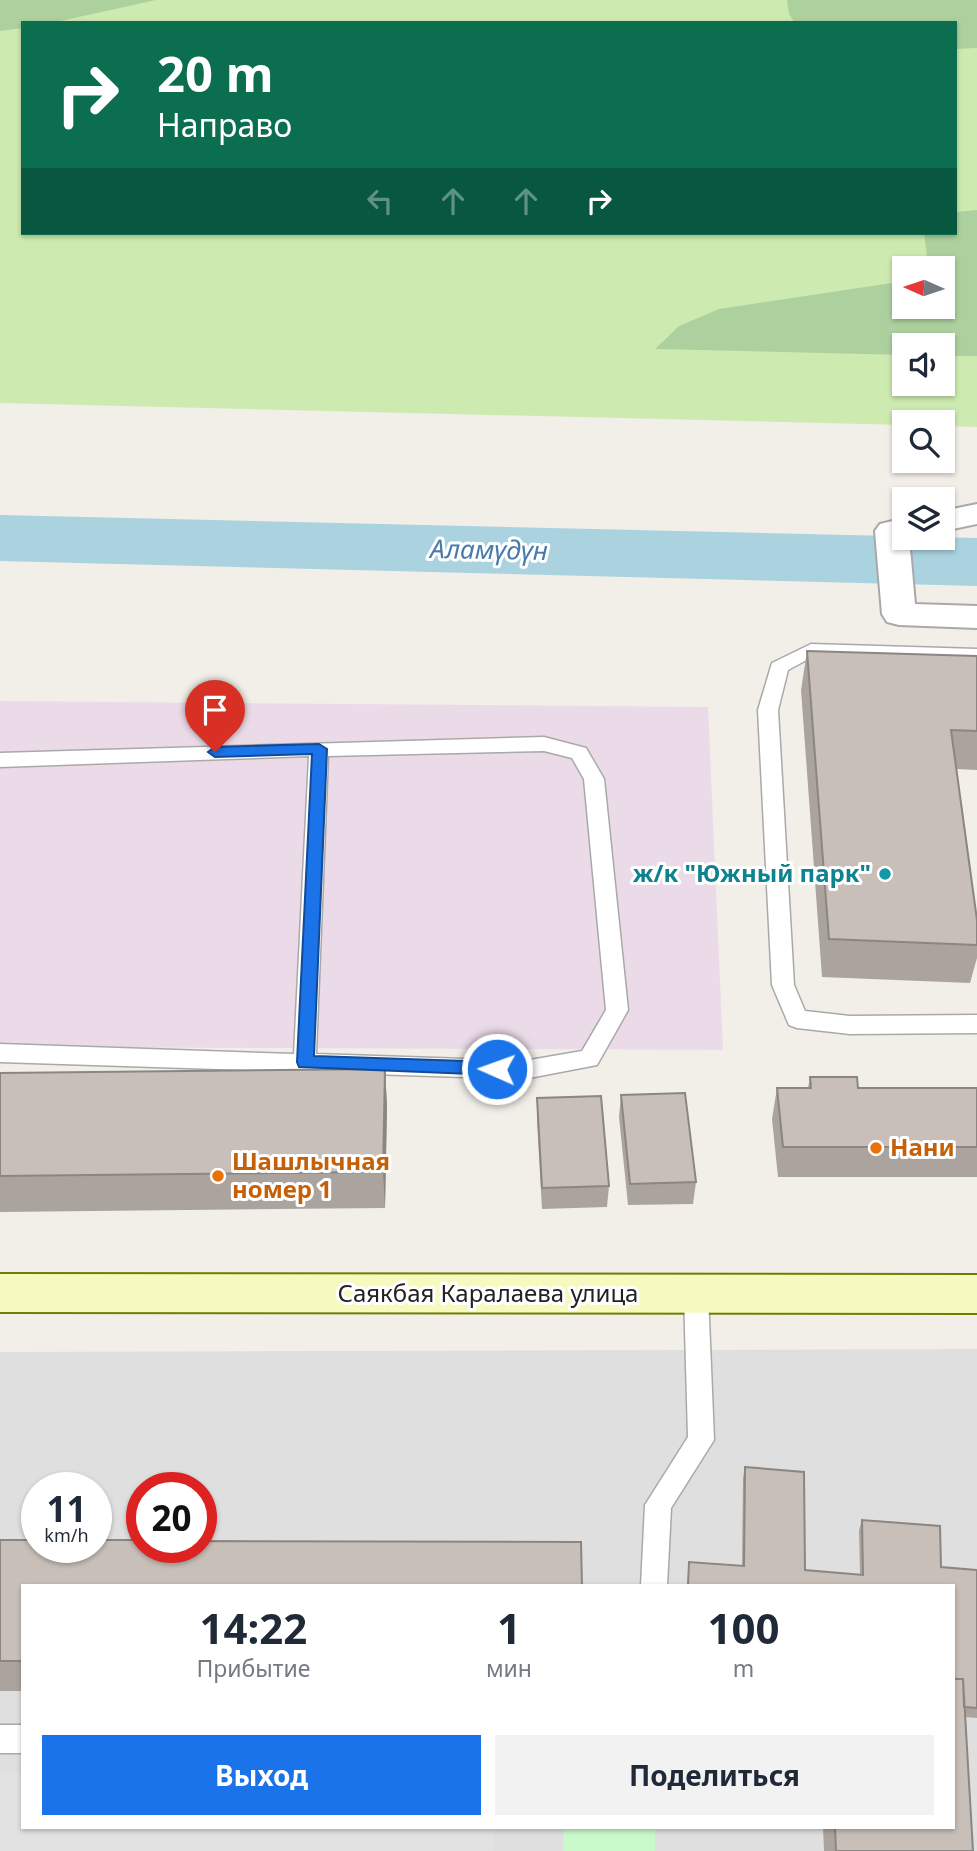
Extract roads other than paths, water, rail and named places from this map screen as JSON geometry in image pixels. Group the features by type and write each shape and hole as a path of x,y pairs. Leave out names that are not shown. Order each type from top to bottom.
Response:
{"main road":[{"name":"Саякбая Каралаева улица","path":"0,1293 977,1294"}],"street":[{"path":"955,519 977,514"},
{"path":"898,550 900,614 977,617"}],"lane":[{"path":"977,655 811,650 779,667 768,710 783,985 797,1018 850,1025 977,1024"},
{"path":"0,760 544,744 579,753 594,779 617,1010 589,1059 524,1070 0,1053"},
{"path":"305,1062 319,749"},
{"path":"653,1584 658,1505 701,1440 696,1294"},
{"path":"0,1739 21,1739"}],"waterway":[{"name":"Аламүдүн","path":"0,538 977,562"}],"place":[{"name":"ж/к \"Южный парк\"","path":"885,874"},
{"name":"Нани","path":"876,1148"},
{"name":"Шашлычная номер 1","path":"218,1176"}]}
